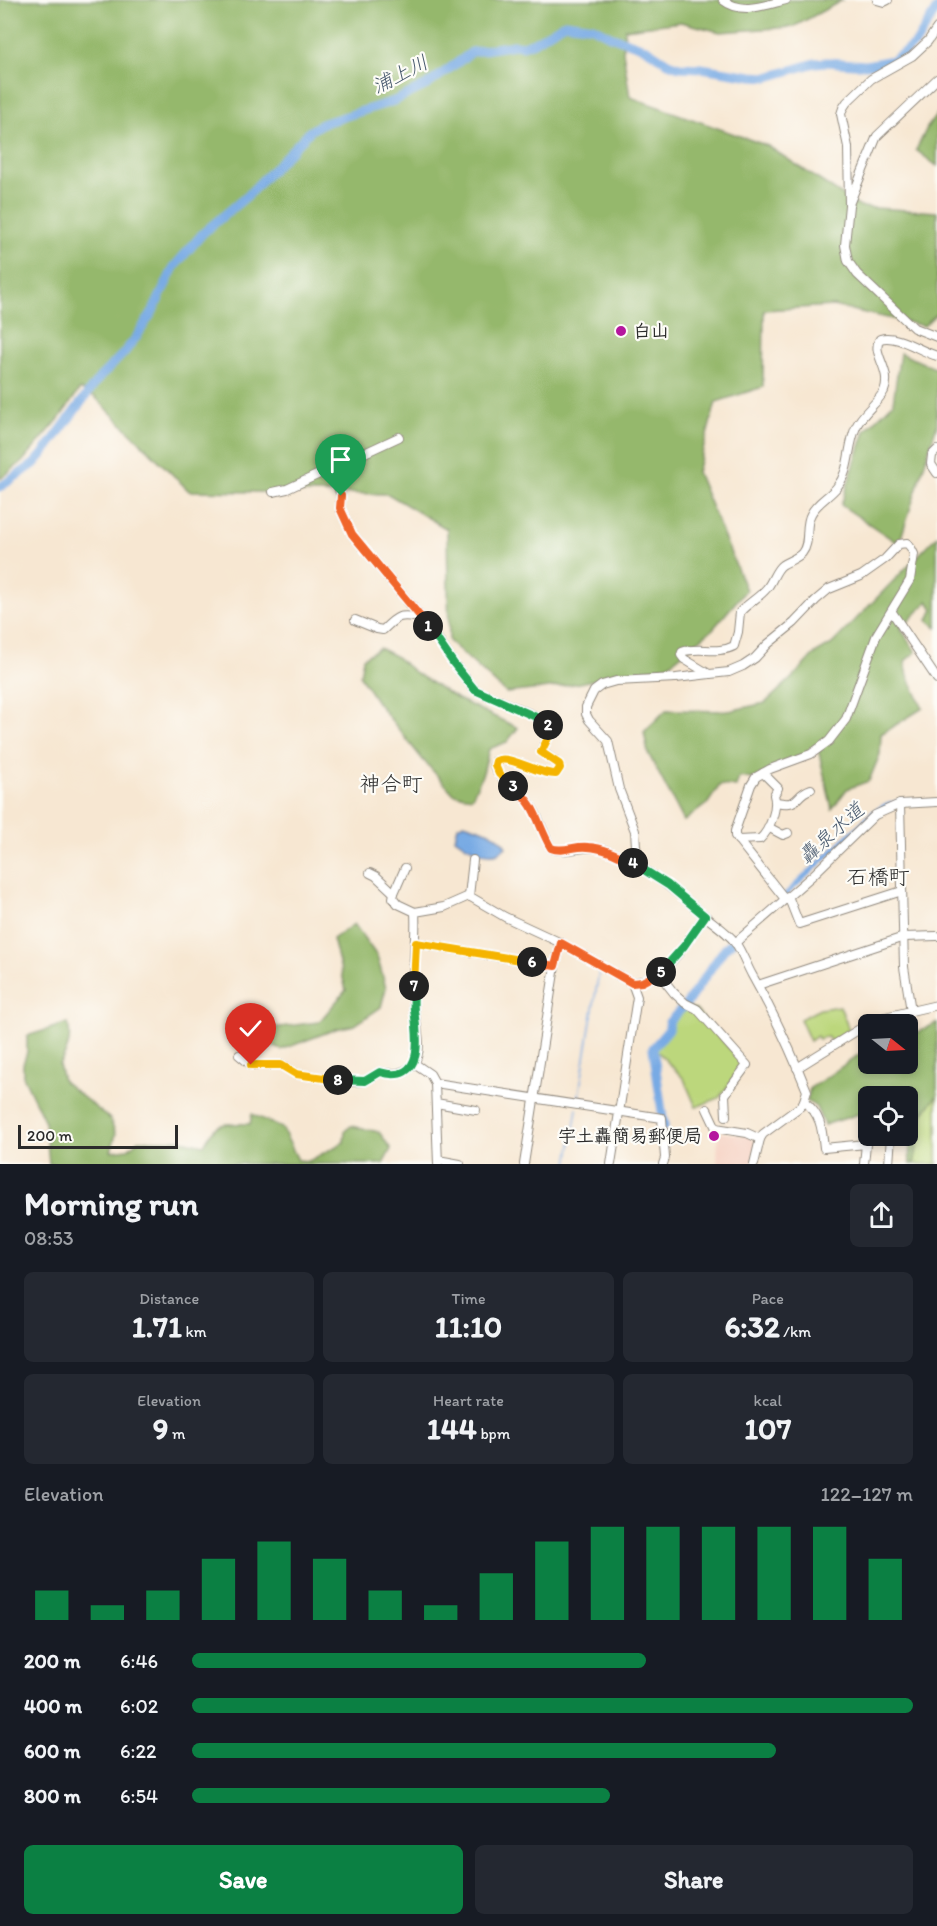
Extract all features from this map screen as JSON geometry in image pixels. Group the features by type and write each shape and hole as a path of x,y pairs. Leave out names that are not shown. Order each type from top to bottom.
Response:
{"street":[{"path":"723,0 745,9 786,0"},
{"path":"876,0 884,2 888,0"},
{"path":"937,28 928,41 912,56 871,79 843,108 842,121 848,147 849,206 844,245 848,261 857,274 914,328 937,338"},
{"path":"849,206 877,136 937,79"},
{"path":"710,674 684,659 681,656 682,652 728,650 734,646 740,612 766,590 780,566 803,552 811,513 839,483 847,469 852,438 857,425 883,393 886,373 877,343 885,337 937,356"},
{"path":"273,492 287,489 399,436"},
{"path":"937,450 932,455 931,464 937,473"},
{"path":"331,468 341,495 340,508 352,534 434,633 454,664 475,690 548,724 550,734 541,752 559,764 560,768 556,774 531,769 507,759 500,759 495,765 499,774 528,800 551,848 559,850 585,846 603,849 640,866 716,923 735,943 758,985 807,1091 804,1101 766,1130 760,1138 754,1164"},
{"path":"640,866 635,831 619,789 608,741 589,720 586,707 594,691 602,685 616,681 729,672 755,658 829,589 861,576 885,559 899,544 907,543 914,554 909,580 877,634 853,703 839,731 811,754 763,773 751,785 735,831 735,837 786,897 799,924 903,891"},
{"path":"892,612 937,679"},
{"path":"355,620 383,630 396,617 402,615 421,618"},
{"path":"738,840 760,839 768,827 776,802 774,795 777,788 763,773"},
{"path":"776,802 789,805 811,789"},
{"path":"735,943 813,874 866,822 884,810 900,804 937,802"},
{"path":"900,804 906,986 910,1011"},
{"path":"768,827 783,835 788,833"},
{"path":"469,896 473,860"},
{"path":"405,868 393,898 395,902 415,912 444,907 469,896"},
{"path":"370,873 394,893"},
{"path":"469,896 505,917 561,943 632,983 642,982 659,974 684,946 705,916"},
{"path":"239,1055 251,1065 281,1065 296,1074 350,1082 365,1081 380,1072 388,1074 404,1072 414,1063 418,1047 414,1007 415,912"},
{"path":"758,985 904,937 937,936"},
{"path":"416,943 555,966"},
{"path":"524,1164 555,966 561,943"},
{"path":"659,974 674,993 690,1007 697,1009 747,1065 725,1095 726,1116"},
{"path":"611,1164 637,997 632,983"},
{"path":"798,1068 866,1024 937,1005"},
{"path":"414,1063 430,1074 435,1083 438,1162 460,1164"},
{"path":"435,1083 662,1118 665,1158 663,1164"},
{"path":"804,1101 818,1115 822,1125 824,1148 858,1145"},
{"path":"436,1103 476,1110"},
{"path":"707,1109 716,1128 747,1133 760,1138"},
{"path":"864,1164 866,1146"},
{"path":"889,1164 890,1146"}],"shaded area":[{"path":"718,1132 748,1136 756,1143 752,1164 717,1164"}],"green space":[{"path":"0,0 843,0 793,27 720,32 681,22 625,29 623,51 630,97 768,146 860,207 937,212 937,313 924,326 833,306 764,310 763,387 716,402 697,472 746,590 713,629 667,666 558,687 506,693 449,641 447,529 388,494 189,491 95,397 80,389 59,419 22,462 0,479"},
{"path":"937,114 937,166 916,150"},
{"path":"900,353 937,369 937,425 899,544 841,505 865,431 893,403"},
{"path":"937,536 937,628 928,620 933,609 928,601 901,629 916,652 905,661 908,676 923,708 881,734 880,754 869,781 847,789 832,809 818,749 752,779 739,777 736,787 720,785 708,803 684,821 648,753 644,732 666,710 729,711 765,703 813,655 832,644"},
{"path":"379,648 395,656 414,672 456,698 518,728 507,742 489,749 483,773 472,797 454,794 423,760 377,702 360,676 363,658"},
{"path":"354,924 377,956 386,988 381,1007 355,1025 336,1029 281,1050 267,1043 264,1037 272,1028 319,1022 346,990 333,939"},
{"path":"686,1006 696,1010 744,1065 719,1098 696,1107 684,1079 655,1049 672,1027 670,1024"},
{"path":"840,1006 849,1030 831,1042 827,1036 819,1039 817,1036 810,1041 800,1019 820,1009"},
{"path":"68,1023 70,1035 68,1045 59,1065 63,1081 110,1119 116,1134 111,1151 128,1149 138,1140 181,1140 204,1145 217,1127 227,1124 250,1124 252,1114 282,1128 298,1160 309,1161 344,1142 345,1131 351,1126 379,1132 391,1149 383,1164 49,1164 45,1122 23,1076 23,1064 27,1052 27,1036"},
{"path":"937,1023 937,1096 923,1113 918,1141 920,1110 918,1086 858,1086 858,1114 824,1125 816,1107 807,1101 810,1088 858,1056 858,1074 918,1074 918,1032"},
{"path":"937,1096 937,1164 914,1164 923,1113"},
{"path":"910,1146 917,1146 914,1164 910,1164"}],"water":[{"path":"464,823 493,834 506,847 499,853 493,854 481,853 470,848 455,838 458,826"}],"waterway":[{"name":"浦上川","path":"0,487 34,464 100,377 124,353 153,311 174,267 203,233 247,196 310,131 321,124 394,101 427,85 472,52 514,45 523,46 565,23 593,27 610,36 645,48 668,63 679,67 768,77 815,63 866,65 893,60 916,43 937,8"},
{"name":"轟泉水道","path":"785,895 872,814 885,806 900,802"},
{"path":"664,1126 653,1048 669,1029 669,1022 687,1003 725,948 731,943"},
{"path":"578,1101 599,972"},
{"path":"568,1164 577,1109"}],"place":[{"name":"白山","path":"621,331"},
{"name":"宇土轟簡易郵便局","path":"714,1136"}],"district":[{"name":"神合町","path":"391,784"},
{"name":"石橋町","path":"878,877"}],"route":[{"path":"251,1065 281,1065 296,1074 350,1082 365,1081 380,1072 388,1074 404,1072 414,1063 418,1047 414,1007 416,943 555,966 561,943 632,983 642,982 659,974 684,946 705,916 668,885 640,866 603,849 585,846 559,850 551,848 528,800 495,769 496,761 507,759 531,769 556,774 560,768 559,764 541,752 550,734 548,724 475,690 454,664 434,633 352,534 340,508 341,496"}]}
